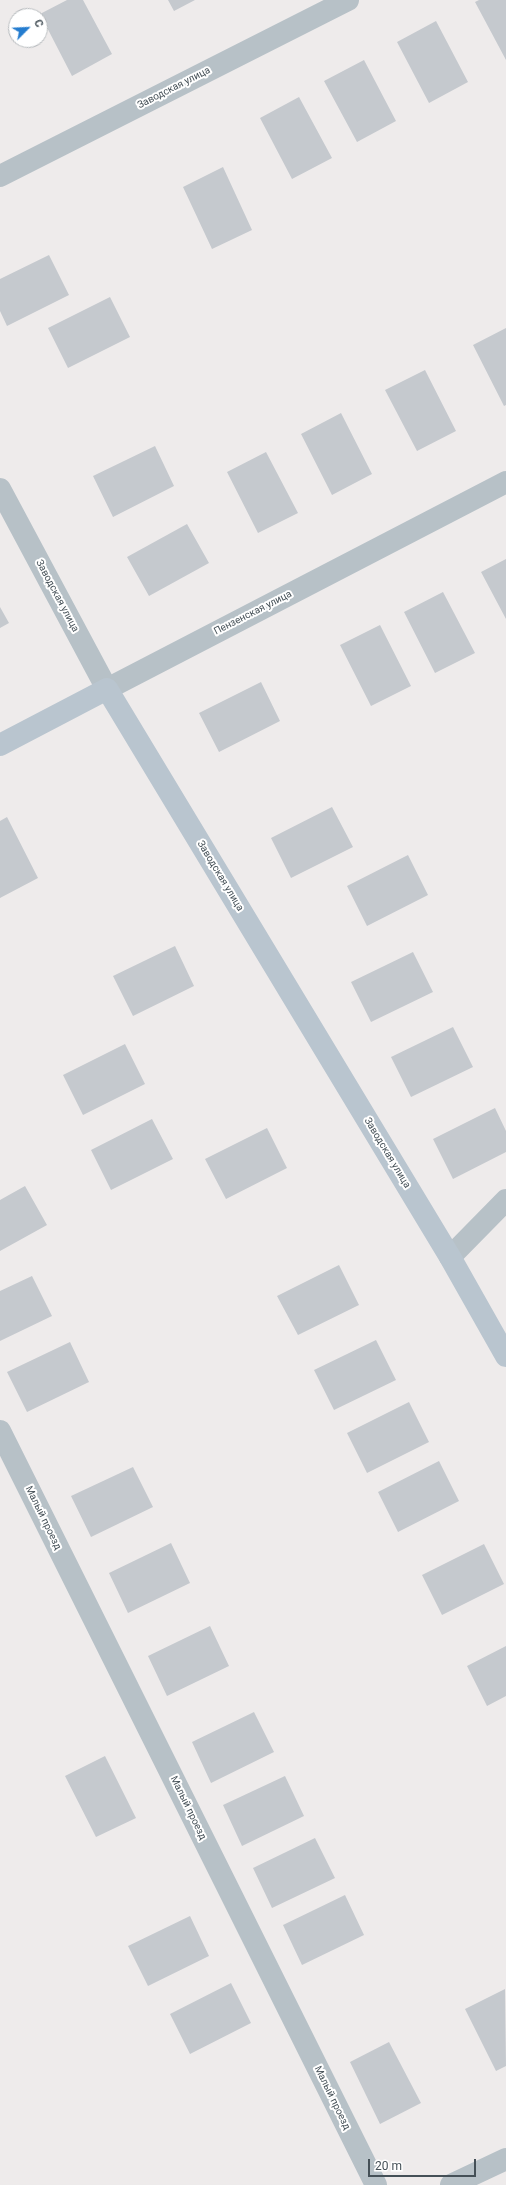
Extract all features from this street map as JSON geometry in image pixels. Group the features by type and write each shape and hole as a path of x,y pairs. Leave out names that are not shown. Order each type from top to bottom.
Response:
{"street":[{"name":"Заводская улица","path":"0,176 348,0"},
{"name":"Пензенская улица","path":"0,745 506,482"},
{"name":"Заводская улица","path":"0,489 107,689 450,1257 506,1356"},
{"path":"450,1257 506,1200"},
{"name":"Малый проезд","path":"0,1431 376,2185"},
{"path":"451,2185 473,2180 506,2159"}],"building":[{"path":"67,0 83,0 112,54 72,76 48,30 48,10"},
{"path":"168,0 195,0 174,11"},
{"path":"479,0 506,0 506,60 475,2"},
{"path":"436,21 468,82 429,103 397,42"},
{"path":"364,60 396,121 357,142 324,81"},
{"path":"299,97 332,158 292,179 260,118"},
{"path":"223,167 252,230 212,249 183,187"},
{"path":"49,255 69,295 7,326 0,311 0,279"},
{"path":"110,297 130,337 68,368 48,328"},
{"path":"506,328 506,405 504,406 473,345"},
{"path":"425,370 456,431 417,451 385,390"},
{"path":"341,413 372,474 332,495 301,434"},
{"path":"155,446 174,486 113,517 93,476"},
{"path":"266,452 298,513 258,533 227,472"},
{"path":"187,524 209,563 149,596 127,557"},
{"path":"506,559 506,619 481,572"},
{"path":"443,592 475,653 435,673 404,612"},
{"path":"0,607 9,623 0,628"},
{"path":"380,625 411,686 371,706 340,645"},
{"path":"261,682 280,721 219,752 199,713"},
{"path":"332,807 353,847 291,878 271,838"},
{"path":"7,817 38,878 0,898 0,821"},
{"path":"408,855 428,895 367,926 347,886"},
{"path":"175,946 194,986 133,1016 113,976"},
{"path":"413,952 433,992 371,1022 351,982"},
{"path":"453,1027 473,1067 411,1097 391,1057"},
{"path":"125,1044 145,1084 83,1115 63,1075"},
{"path":"495,1108 506,1131 506,1152 453,1179 433,1139"},
{"path":"152,1119 173,1159 111,1190 91,1150"},
{"path":"267,1128 287,1168 226,1199 205,1159"},
{"path":"25,1186 47,1225 0,1251 0,1200"},
{"path":"339,1265 359,1305 298,1335 277,1296"},
{"path":"32,1276 52,1316 0,1341 0,1291"},
{"path":"376,1340 396,1380 334,1410 314,1370"},
{"path":"70,1342 89,1382 27,1412 7,1372"},
{"path":"409,1402 429,1442 367,1473 347,1433"},
{"path":"439,1461 459,1501 398,1532 378,1492"},
{"path":"133,1467 153,1507 91,1537 71,1496"},
{"path":"171,1543 190,1583 128,1613 109,1573"},
{"path":"484,1544 504,1584 442,1615 422,1575"},
{"path":"210,1626 229,1666 167,1696 148,1656"},
{"path":"506,1646 506,1696 487,1706 467,1666"},
{"path":"254,1712 274,1752 211,1783 192,1742"},
{"path":"105,1756 136,1818 96,1837 65,1776"},
{"path":"285,1776 304,1816 242,1846 223,1805"},
{"path":"315,1838 335,1878 272,1908 253,1868"},
{"path":"345,1895 364,1935 302,1965 283,1925"},
{"path":"190,1916 209,1956 148,1986 128,1946"},
{"path":"231,1983 251,2023 190,2054 170,2014"},
{"path":"505,1989 506,2066 496,2071 465,2009"},
{"path":"389,2042 421,2103 380,2124 350,2062"}]}
